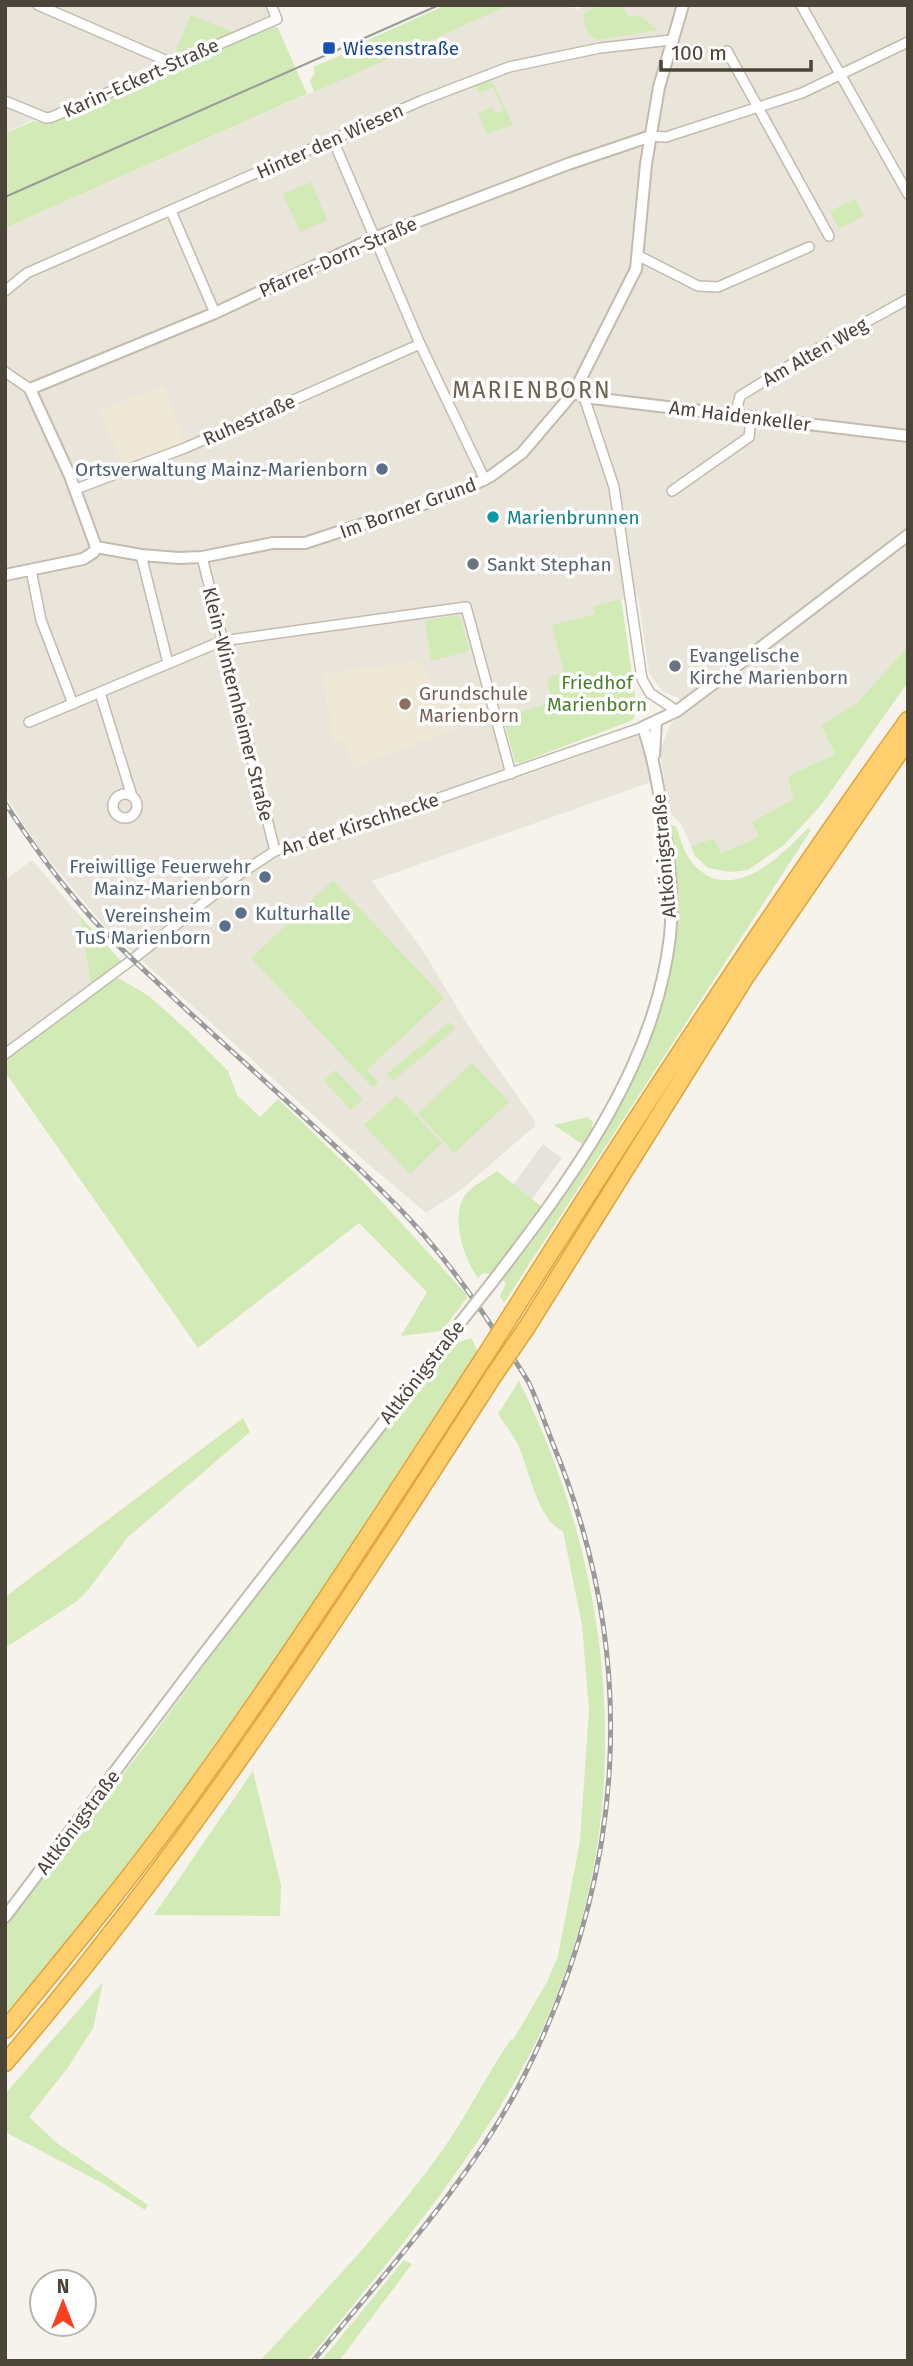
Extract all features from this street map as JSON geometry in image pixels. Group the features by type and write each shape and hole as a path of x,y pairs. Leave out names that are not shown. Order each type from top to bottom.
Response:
{"highway":[{"path":"5,2030 103,1910 191,1794 339,1581 675,1060 814,853 908,720"},
{"path":"5,2063 113,1930 208,1805 354,1594 527,1326 745,978 908,740"}],"street":[{"path":"38,5 174,64"},
{"name":"Karin-Eckert-Straße","path":"5,101 46,118 52,117 277,19 271,5"},
{"name":"Im Borner Grund","path":"96,547 141,555 202,557 273,543 305,544 439,499 485,480 522,453 579,394 636,268 659,87 683,5"},
{"path":"802,5 908,194"},
{"name":"Hinter den Wiesen","path":"5,291 27,272 423,100 509,67 600,48 671,40"},
{"path":"651,135 666,137 802,93 908,42"},
{"path":"727,51 829,236"},
{"name":"Pfarrer-Dorn-Straße","path":"30,390 215,313 374,238 651,135"},
{"path":"333,139 420,344 485,480"},
{"path":"172,211 215,313"},
{"path":"639,256 698,286 718,287 809,247"},
{"name":"Am Alten Weg","path":"735,415 740,396 805,356 908,299"},
{"name":"Ruhestraße","path":"76,489 185,448 420,344"},
{"path":"5,372 30,390 76,489 96,547 94,552 83,559 5,575"},
{"path":"579,394 614,487 642,678 650,694 677,711"},
{"name":"Am Haidenkeller","path":"579,394 908,436"},
{"path":"672,491 749,437 751,417"},
{"path":"643,727 677,711 908,535"},
{"path":"141,555 168,663"},
{"name":"Klein-Winternheimer Straße","path":"202,557 275,851"},
{"path":"31,570 41,620 73,704"},
{"path":"29,722 222,641 466,607 511,774"},
{"path":"100,693 130,795"},
{"name":"Altkönigstraße","path":"5,1917 203,1655 490,1285 583,1158 625,1079 659,994 670,936 671,893 654,758 656,722"},
{"name":"An der Kirschhecke","path":"5,1054 133,959 241,873 275,851 339,833 643,727"},
{"name":"Altkönigstraße","path":"643,727 654,758"}],"shaded area":[{"path":"5,5 275,5 279,13 172,58 52,115 43,114 5,134"},
{"path":"510,5 573,5 576,10 584,5 908,5 908,646 856,704 821,725 835,754 788,776 793,799 752,822 759,837 721,853 714,838 691,846 681,823 669,813 660,750 670,725 683,713 679,698 662,691 649,673 638,596 593,606 596,613 564,672 553,702 492,722 509,781 636,736 646,745 651,782 372,881 423,951 469,1027 535,1121 535,1126 462,1189 426,1213 352,1150 108,930 42,852 5,795 5,228"},
{"path":"164,386 185,442 123,466 99,410"},
{"name":"Grundschule Marienborn","path":"419,661 438,692 477,683 487,716 355,768 342,741 334,743 322,674"},
{"path":"32,860 80,916 91,987 5,1049 5,880"},
{"path":"543,1144 562,1158 532,1199 513,1185"}],"green space":[{"path":"446,5 510,5 314,92 310,81 315,73 313,67"},
{"path":"599,5 621,5 629,16 640,16 658,30 598,40 588,34 583,19 585,13"},
{"path":"191,15 233,32 173,58 173,57"},
{"path":"271,25 278,28 307,94 5,228 5,134 33,121 51,123"},
{"path":"492,81 513,125 487,134 478,113 492,107 495,114 503,110 493,87 479,93 475,86"},
{"path":"311,182 327,220 300,232 283,194"},
{"path":"855,199 864,216 839,229 830,211"},
{"name":"Friedhof Marienborn","path":"621,599 637,708 633,720 520,763 515,762 503,718 552,702 547,678 564,672 552,625 595,614 593,606"},
{"path":"457,615 461,619 469,651 431,661 425,621"},
{"path":"908,646 908,682 822,804 784,845 748,870 731,872 708,868 695,856 691,846 714,838 721,853 759,837 752,822 793,799 788,776 835,754 821,725 856,704"},
{"path":"673,825 692,863 711,877 726,880 756,872 785,851 808,828 811,830 504,1303 500,1296 506,1283 500,1278 550,1211 647,1045 665,993 678,920 677,877 671,827"},
{"path":"333,880 444,998 367,1070 378,1082 373,1088 251,958"},
{"path":"80,916 122,962 91,987"},
{"path":"115,976 149,996 189,1032 228,1071 237,1095 260,1117 278,1099 361,1179 466,1294 467,1298 442,1331 401,1336 427,1292 359,1223 198,1348 5,1072 5,1059"},
{"path":"449,1022 455,1029 393,1081 387,1074"},
{"path":"472,1063 509,1102 454,1153 418,1113"},
{"path":"335,1070 363,1099 351,1110 324,1081"},
{"path":"397,1095 442,1143 410,1174 364,1125"},
{"path":"587,1117 593,1122 591,1132 582,1144 554,1125"},
{"path":"497,1171 542,1207 493,1274 483,1273 478,1278 460,1237 459,1214 466,1194"},
{"path":"471,1338 478,1351 252,1694 153,1832 5,2018 5,1926 448,1346"},
{"path":"519,1381 553,1458 578,1537 596,1619 604,1701 604,1784 594,1866 574,1946 544,2025 521,2070 496,2114 436,2200 307,2361 260,2361 357,2256 446,2145 494,2065 511,2039 513,2040 547,1982 558,1956 580,1841 589,1710 582,1625 563,1531 546,1516 534,1491 521,1451 498,1414"},
{"path":"243,1418 250,1432 128,1537 77,1601 5,1648 5,1597"},
{"path":"253,1771 281,1885 280,1916 154,1915"},
{"path":"103,1982 93,2028 69,2066 29,2117 58,2144 148,2205 145,2210 104,2184 5,2132 5,2094"},
{"path":"404,2260 412,2264 339,2361 321,2361"}],"tram line":[{"path":"5,197 439,5"}],"railway":[{"path":"5,803 56,875 99,926 395,1204 463,1284 529,1383 581,1523 600,1603 609,1683 610,1763 601,1842 584,1921 558,1999 524,2076 479,2152 426,2224 313,2361"}],"place":[{"name":"Wiesenstraße","path":"329,48"},
{"name":"Ortsverwaltung Mainz-Marienborn","path":"382,469"},
{"name":"Marienbrunnen","path":"493,517"},
{"name":"Sankt Stephan","path":"473,564"},
{"name":"Evangelische Kirche Marienborn","path":"675,666"},
{"name":"Grundschule Marienborn","path":"405,704"},
{"name":"Freiwillige Feuerwehr Mainz-Marienborn","path":"265,877"},
{"name":"Kulturhalle","path":"241,913"},
{"name":"Vereinsheim TuS Marienborn","path":"225,926"}],"district":[{"name":"MARIENBORN","path":"532,390"}]}
